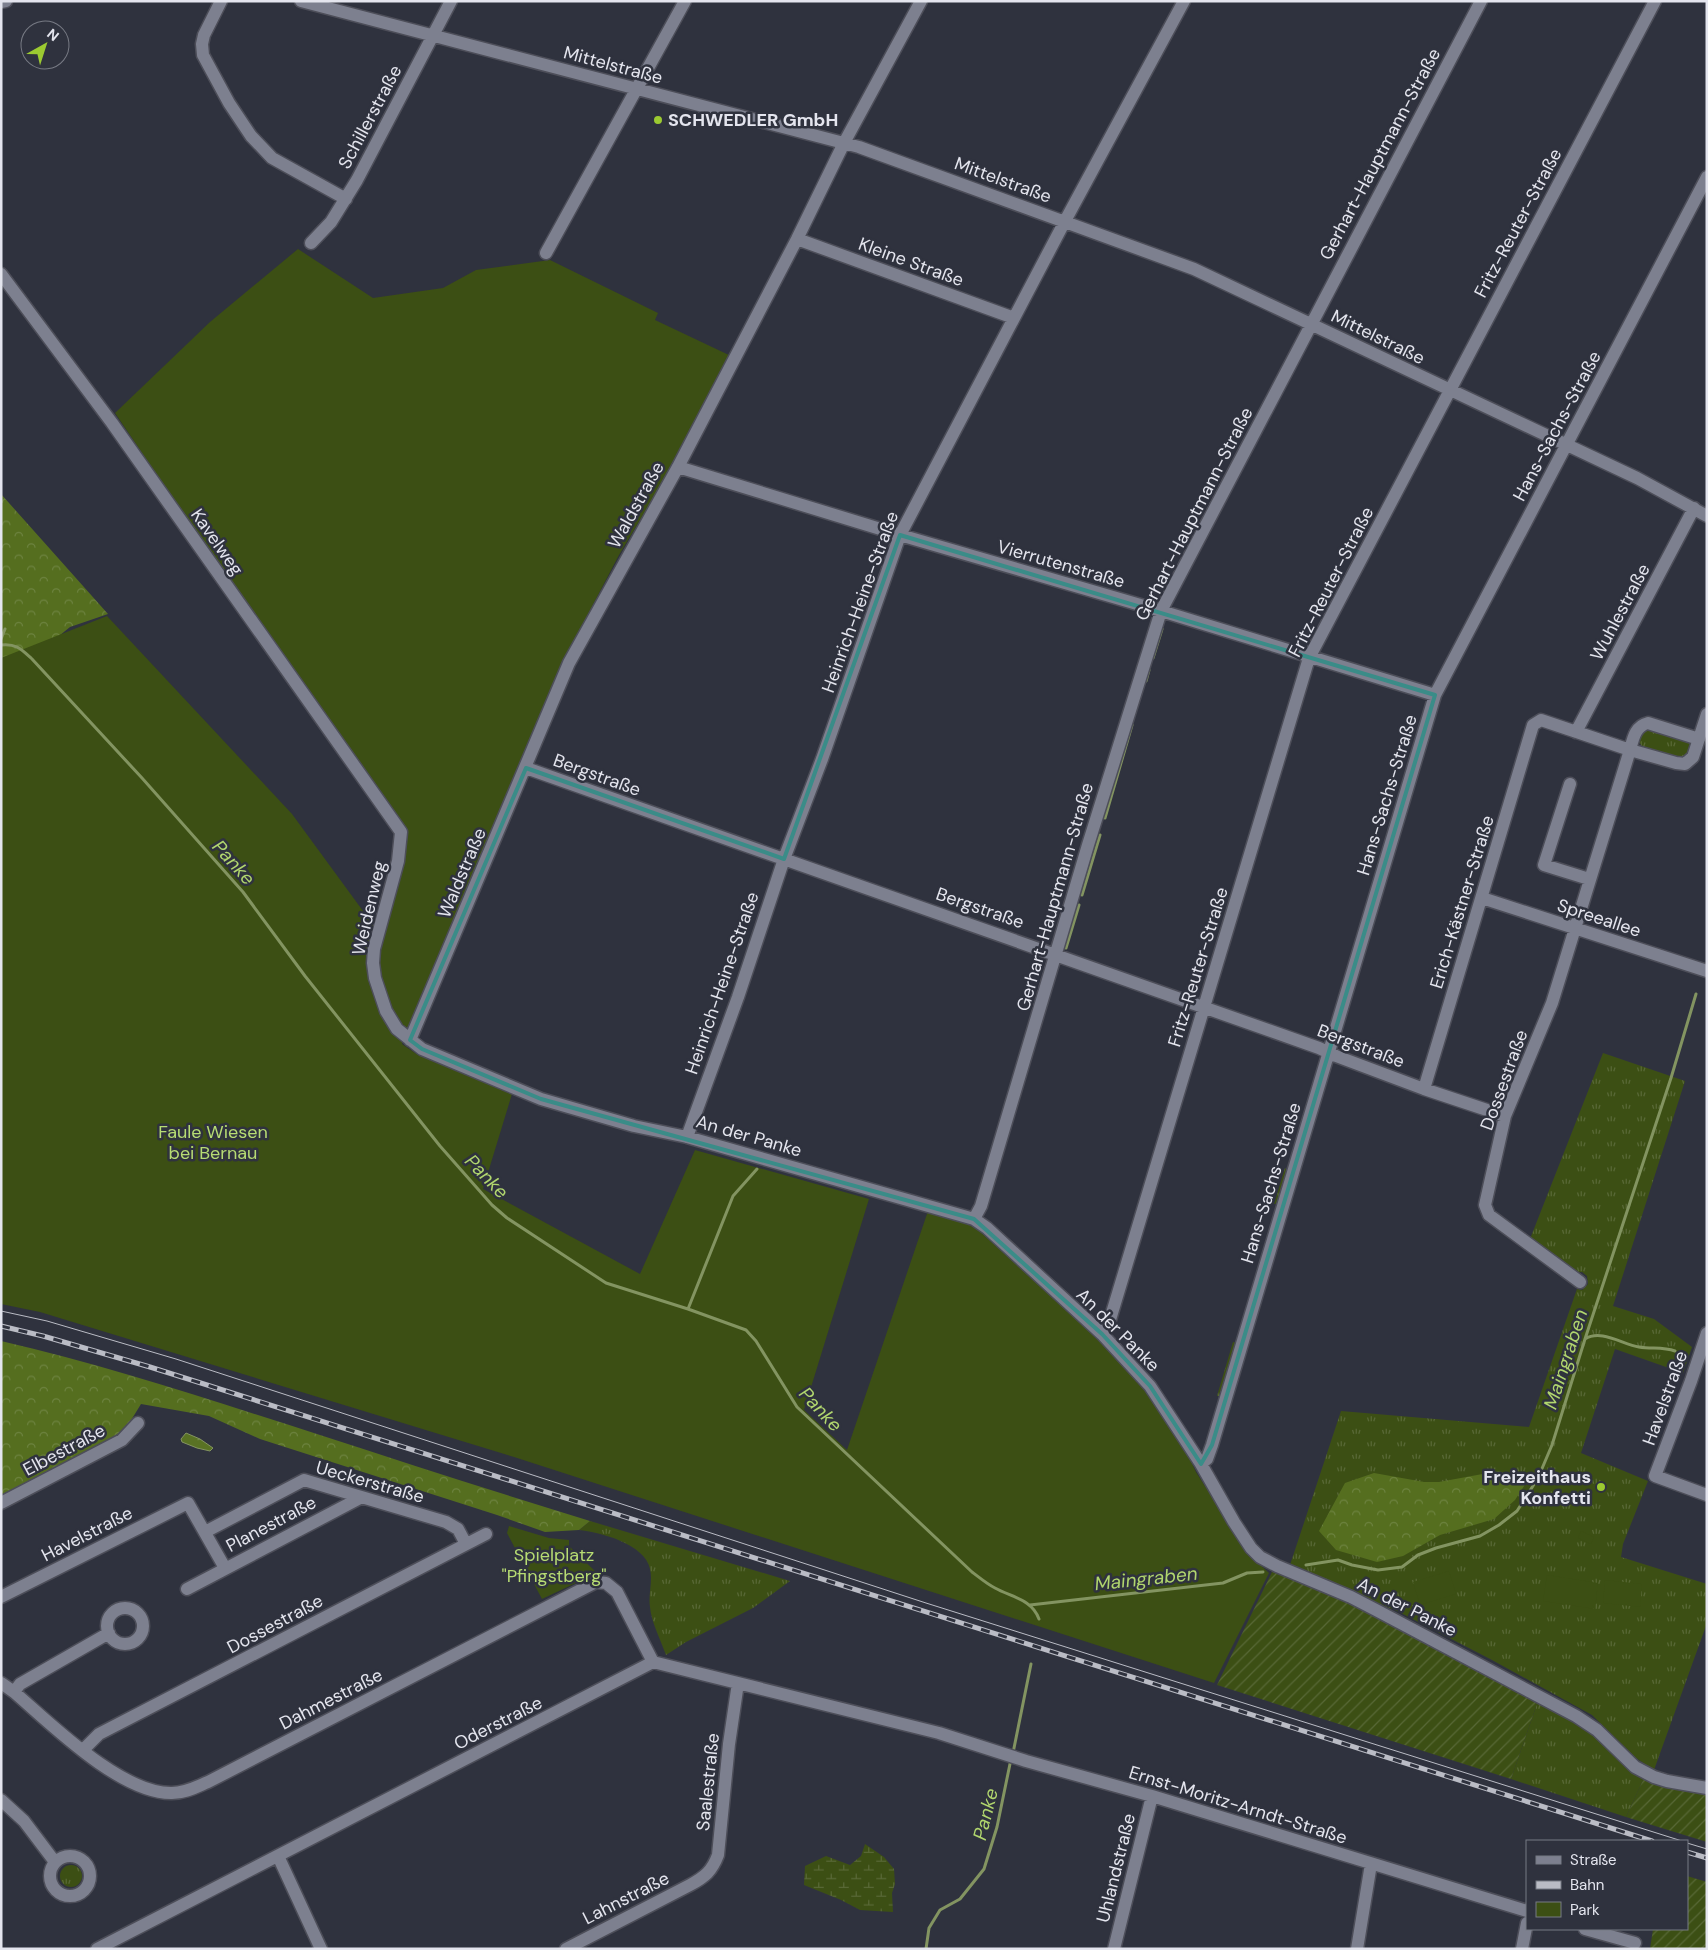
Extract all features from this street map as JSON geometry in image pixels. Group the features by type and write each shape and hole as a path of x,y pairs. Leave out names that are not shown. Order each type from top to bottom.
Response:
{"street":[{"path":"1,2 6,1"},
{"path":"220,1 204,35 202,44 203,55 229,103 251,136 272,158 346,199"},
{"name":"Mittelstraße","path":"301,1 844,142 1065,221 1194,269 1658,488 1707,516"},
{"name":"Schillerstraße","path":"311,243 331,222 346,199 451,1"},
{"path":"546,253 638,90 685,1"},
{"name":"Waldstraße","path":"410,1040 569,663 678,467 797,239 844,142 922,1"},
{"name":"Heinrich-Heine-Straße","path":"686,1136 742,985 784,859 825,751 900,535 1065,221 1184,1"},
{"name":"Gerhart-Hauptmann-Straße","path":"974,1219 984,1197 1114,758 1161,611 1481,1"},
{"name":"Fritz-Reuter-Straße","path":"1102,1334 1109,1323 1309,658 1656,1"},
{"name":"Hans-Sachs-Straße","path":"1201,1464 1207,1459 1212,1445 1435,695 1707,177"},
{"name":"Kleine Straße","path":"797,239 1014,318"},
{"name":"Kavelweg","path":"1,274 112,423 400,832"},
{"name":"Vierrutenstraße","path":"678,467 1435,695"},
{"name":"Wuhlestraße","path":"1576,732 1694,508"},
{"path":"1576,732 1676,764 1685,764 1693,757 1707,714"},
{"name":"Erich-Kästner-Straße","path":"1424,1089 1533,725 1540,720 1576,732"},
{"name":"Dossestraße","path":"1580,1282 1489,1214 1485,1205 1505,1116 1552,1003 1589,879 1637,730 1643,724 1648,723 1699,738"},
{"name":"Bergstraße","path":"526,768 1056,954 1320,1048 1424,1089 1505,1116"},
{"path":"1570,784 1544,864 1589,879"},
{"name":"Weidenweg","path":"400,832 398,861 374,949 373,963 375,978 386,1011 397,1029 410,1040"},
{"name":"Spreeallee","path":"1482,898 1707,971"},
{"name":"An der Panke","path":"410,1040 422,1049 541,1099 634,1126 686,1136 974,1219 987,1228 1102,1334 1150,1386 1201,1464 1234,1522 1251,1548 1260,1557 1376,1610 1576,1716 1596,1730 1635,1767 1654,1777 1707,1788"},
{"name":"Havelstraße","path":"1707,1332 1691,1381 1655,1476 1707,1495"},
{"name":"Elbestraße","path":"1,1503 122,1440 138,1423"},
{"name":"Ueckerstraße","path":"205,1532 304,1480 446,1522 458,1529 466,1544"},
{"name":"Planestraße","path":"186,1589 360,1498"},
{"name":"Havelstraße","path":"1,1597 188,1502"},
{"name":"Planestraße","path":"188,1502 225,1568"},
{"name":"Dossestraße","path":"83,1750 99,1734 486,1534"},
{"name":"Dahmestraße","path":"1,1683 111,1771 142,1786 173,1793 188,1791 596,1582 606,1583 617,1592 653,1662"},
{"path":"14,1692 20,1684 109,1633"},
{"path":"653,1662 738,1683"},
{"name":"Oderstraße","path":"97,1949 653,1662"},
{"name":"Ernst-Moritz-Arndt-Straße","path":"738,1683 939,1733 1026,1761 1152,1796 1526,1911"},
{"name":"Saalestraße","path":"702,1878 713,1869 718,1855 738,1683"},
{"name":"Uhlandstraße","path":"1114,1949 1152,1796"},
{"path":"2,1802 24,1821 55,1862"},
{"path":"278,1856 320,1949"},
{"path":"1357,1949 1371,1864"},
{"name":"Lahnstraße","path":"566,1949 702,1878"},
{"path":"1522,1949 1526,1928"},
{"path":"1588,1930 1635,1944"}],"highlighted area":[{"path":"900,535 1435,695 1212,1445 1201,1464 1150,1386 1102,1334 974,1219 541,1099 422,1049 410,1040 526,768 784,859"}],"green space":[{"name":"Faule Wiesen bei Bernau","path":"298,249 373,298 443,288 476,270 550,260 658,313 655,320 731,356 673,465 619,555 564,660 402,1044 418,1055 512,1094 483,1189 640,1274 695,1150 869,1199 804,1410 847,1450 928,1211 962,1221 978,1230 1102,1341 1143,1388 1189,1457 1196,1472 1247,1552 1269,1573 1214,1683 514,1457 40,1312 1,1304 1,658 107,616 292,814 374,926 384,930 404,860 404,832 263,632 115,413 210,322"},
{"path":"1,494 108,614 70,627 33,657 1,719"},
{"path":"1648,728 1685,737 1691,743 1687,755 1681,758 1644,750 1638,740 1639,735"},
{"path":"1603,1053 1685,1081 1613,1306 1654,1319 1692,1347 1683,1373 1615,1349 1581,1453 1648,1481 1623,1544 1621,1557 1707,1584 1707,1623 1654,1770 1636,1758 1592,1715 1399,1612 1290,1565 1341,1411 1529,1427 1577,1289 1582,1290 1588,1284 1587,1276 1582,1272 1573,1273 1530,1239"},
{"path":"1285,1168 1288,1171 1279,1203 1274,1204"},
{"path":"1,1341 82,1361 241,1409 590,1521 579,1530 545,1532 260,1439 209,1416 141,1404 122,1435 1,1495"},
{"path":"1233,1342 1237,1343 1221,1396 1217,1396"},
{"path":"1499,1471 1528,1480 1515,1500 1494,1519 1440,1535 1403,1556 1377,1562 1336,1550 1319,1531 1345,1483 1374,1473 1424,1482 1439,1482"},
{"path":"590,1521 790,1581 753,1608 686,1642 666,1655 651,1613 651,1574 646,1560 631,1546 620,1541 598,1533 579,1530"},
{"name":"Spielplatz \"Pfingstberg\"","path":"509,1526 549,1538 569,1540 569,1546 597,1573 542,1599 507,1533"},
{"path":"1581,1531 1594,1537 1591,1544 1578,1538"},
{"path":"1275,1571 1338,1597 1538,1701 1511,1779 1217,1685 1272,1572"},
{"path":"1449,1571 1456,1594 1420,1605 1413,1582"},
{"path":"1547,1575 1598,1583 1595,1609 1543,1601"},
{"path":"1605,1580 1642,1584 1640,1607 1603,1603"},
{"path":"1538,1701 1596,1735 1644,1778 1626,1817 1511,1779"},
{"path":"1644,1778 1707,1790 1707,1842 1626,1817"},
{"path":"865,1844 884,1857 894,1869 893,1912 860,1910 804,1885 805,1866 826,1856 850,1865 861,1856"},
{"path":"71,1865 79,1868 82,1876 79,1884 71,1887 63,1884 60,1876 63,1868"},
{"path":"1688,1876 1707,1882 1707,1949 1650,1949 1653,1930 1688,1930"}],"water":[{"path":"186,1433 200,1439 213,1448 210,1451 182,1442 181,1439"}],"waterway":[{"path":"1,639 5,629"},
{"path":"1153,658 1162,629"},
{"name":"Panke","path":"1,645 15,646 32,659 142,778 243,892 305,976 440,1146 492,1205 507,1218 606,1283 746,1330 756,1341 797,1407 972,1572 992,1586 1026,1603 1036,1612 1039,1619"},
{"path":"1146,681 1149,670"},
{"path":"1105,818 1132,725"},
{"path":"1082,895 1100,835"},
{"path":"1066,948 1079,905"},
{"name":"Maingraben","path":"1306,1565 1338,1560 1378,1570 1402,1567 1418,1555 1480,1536 1499,1525 1517,1511 1538,1478 1552,1445 1671,1078 1696,994"},
{"path":"688,1309 733,1196 757,1169"},
{"path":"1585,1339 1591,1336 1605,1336 1639,1347 1675,1351"},
{"name":"Maingraben","path":"1030,1605 1223,1583 1247,1573 1263,1572"},
{"name":"Panke","path":"1013,1753 1031,1664"},
{"name":"Panke","path":"926,1949 929,1928 940,1910 960,1899 984,1869 997,1827 1011,1759"}],"tram line":[{"path":"1,1311 47,1321 176,1359 926,1603 1679,1840"},
{"path":"1688,1843 1707,1849"}],"railway":[{"path":"1,1326 43,1336 150,1367 1649,1840"},
{"path":"1688,1852 1707,1858"}],"place":[{"name":"SCHWEDLER GmbH","path":"658,120"},
{"name":"Freizeithaus Konfetti","path":"1601,1487"}]}
